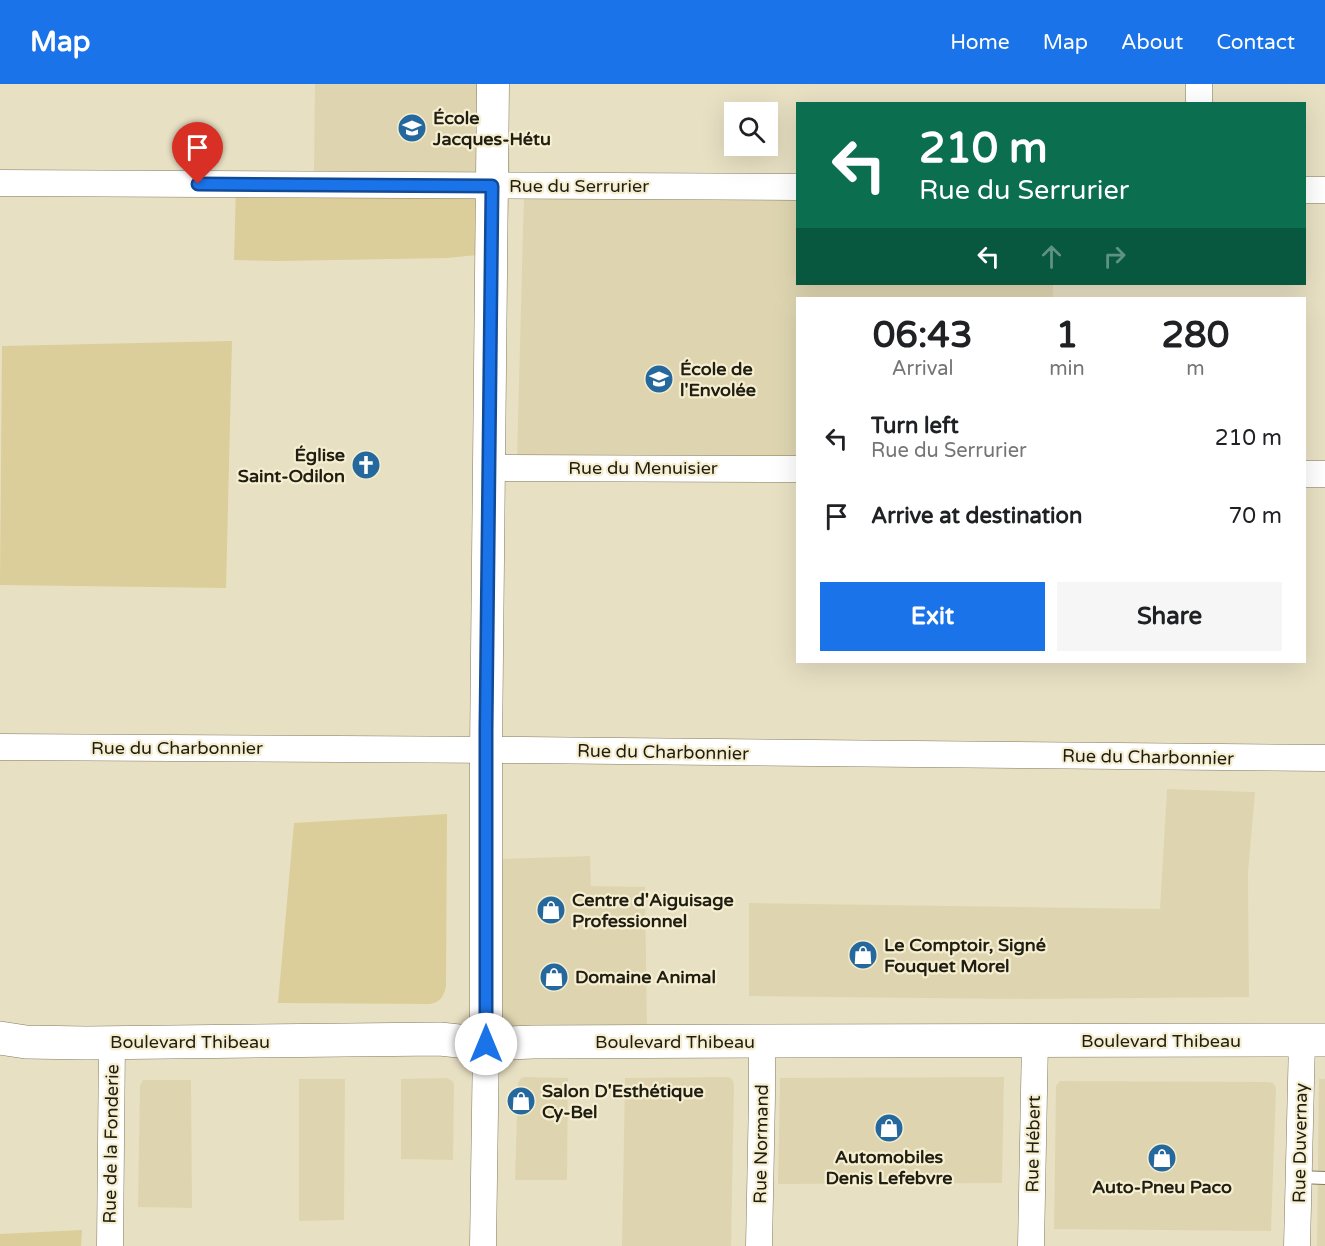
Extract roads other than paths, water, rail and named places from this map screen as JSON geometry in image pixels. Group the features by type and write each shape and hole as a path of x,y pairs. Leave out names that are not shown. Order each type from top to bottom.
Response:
{"main road":[{"name":"Boulevard Thibeau","path":"9,1042 440,1039 486,1044 1314,1040"}],"street":[{"path":"483,1246 493,84"},
{"path":"1199,84 1199,102"},
{"name":"Rue du Serrurier","path":"0,183 796,187"},
{"path":"1306,190 1325,190"},
{"name":"Rue du Menuisier","path":"489,468 796,470"},
{"path":"1306,474 1325,474"},
{"name":"Rue du Charbonnier","path":"0,747 1325,758"},
{"name":"Rue Duvernay","path":"1297,1246 1299,1177 1314,1040"},
{"name":"Rue Normand","path":"759,1246 762,1041"},
{"name":"Rue Hébert","path":"1031,1246 1035,1041"},
{"name":"Rue de la Fonderie","path":"110,1246 112,1042"}],"lane":[{"path":"1299,1177 1325,1178"}],"place":[{"name":"École Jacques-Hétu","path":"412,128"},
{"name":"École de l'Envolée","path":"659,379"},
{"name":"Église Saint-Odilon","path":"366,465"},
{"name":"Centre d'Aiguisage Professionnel","path":"551,910"},
{"name":"Le Comptoir, Signé Fouquet Morel","path":"863,955"},
{"name":"Domaine Animal","path":"554,977"},
{"name":"Salon D'Esthétique Cy-Bel","path":"521,1101"},
{"name":"Automobiles Denis Lefebvre","path":"889,1128"},
{"name":"Auto-Pneu Paco","path":"1162,1158"}]}
